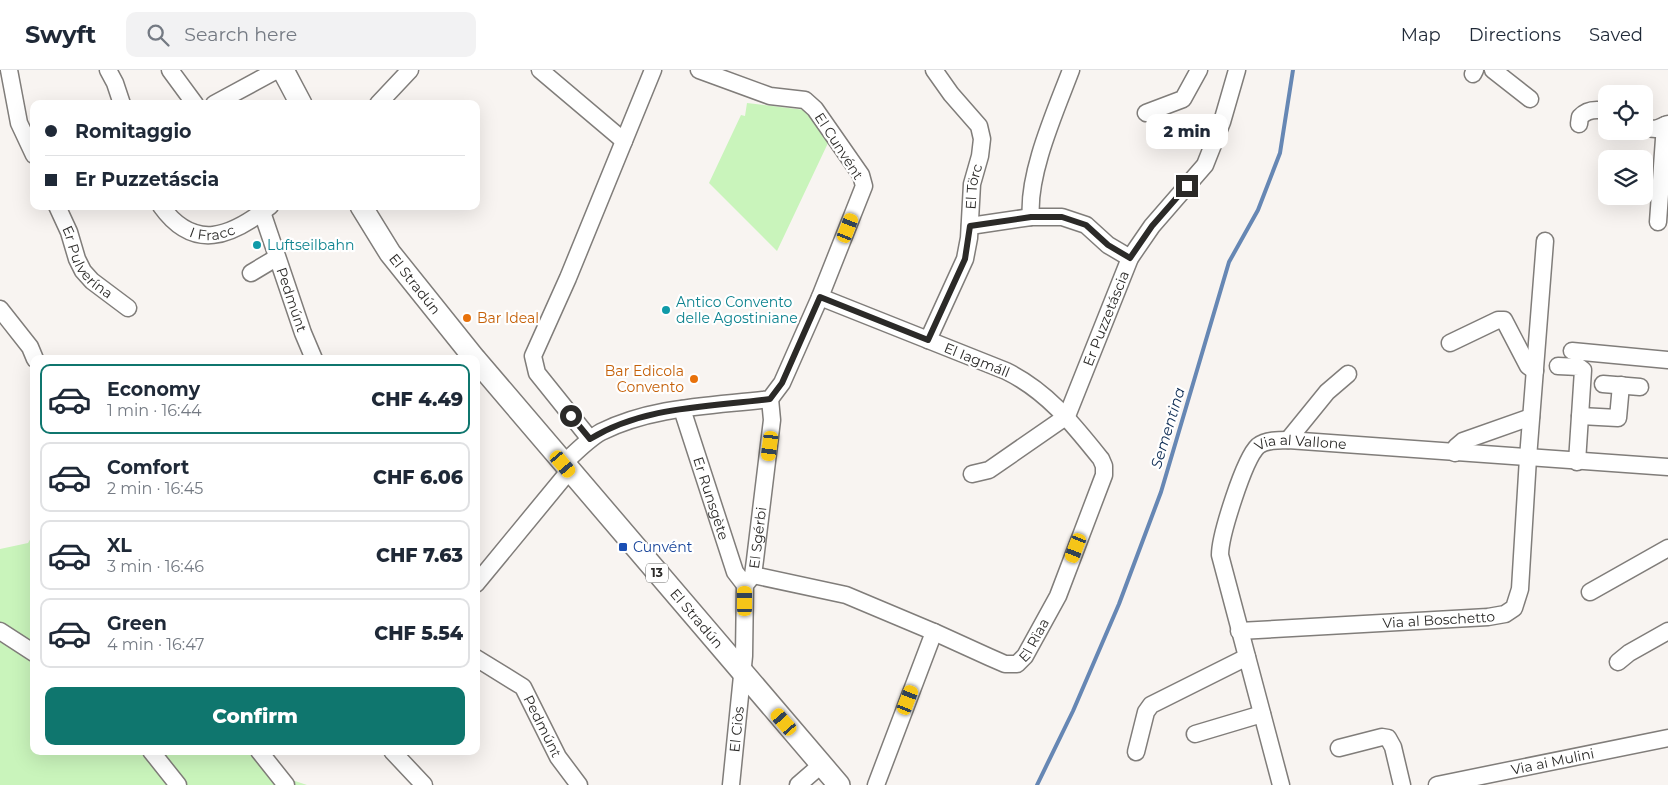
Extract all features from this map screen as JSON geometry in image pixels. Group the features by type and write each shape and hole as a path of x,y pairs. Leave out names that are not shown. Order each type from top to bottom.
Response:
{"main road":[{"path":"283,70 300,100"},
{"name":"El Stradún","path":"363,210 390,253 473,355"},
{"name":"El Stradún","path":"480,364 566,468 839,785"}],"street":[{"path":"9,70 19,123 30,146"},
{"path":"108,70 121,100"},
{"path":"170,70 192,100"},
{"path":"221,100 277,70"},
{"path":"382,100 410,70"},
{"path":"540,70 624,142"},
{"path":"590,439 537,373 533,356 653,70"},
{"name":"El Cunvént","path":"699,70 770,96 804,100 815,109 861,175 864,186 820,297 782,383 770,399"},
{"name":"El Törc","path":"928,340 965,259 970,226 972,184 980,156 982,134 979,126 951,94 934,70"},
{"path":"1031,217 1030,202 1036,173 1047,134 1071,70"},
{"path":"1146,113 1183,99 1199,70"},
{"name":"Er Puzzetáscia","path":"1067,416 1130,258 1152,226 1205,165 1222,122 1237,70"},
{"path":"1492,70 1530,99"},
{"path":"1579,124 1580,117 1586,112 1598,109"},
{"path":"1653,129 1666,124"},
{"path":"1658,222 1666,124"},
{"name":"Er Pulverína","path":"59,210 83,271 92,281 128,308"},
{"name":"I Fracc","path":"164,210 180,228 199,236 227,231 262,210"},
{"name":"Pedmúnt","path":"265,210 276,258 312,355"},
{"path":"970,226 1031,217 1062,217 1090,227 1108,245 1130,258"},
{"path":"1528,458 1546,240"},
{"path":"251,273 276,258"},
{"name":"El Iagmáll","path":"820,297 1019,377 1067,416"},
{"path":"0,309 30,347 34,355"},
{"path":"1450,343 1498,320 1504,320 1528,366 1535,372"},
{"path":"1572,351 1668,360"},
{"path":"1558,366 1579,367 1583,370 1577,462"},
{"path":"1288,440 1327,392 1348,374"},
{"path":"1602,384 1640,387"},
{"path":"1580,416 1618,418 1621,386"},
{"path":"480,579 590,439 640,417 682,409 770,399"},
{"name":"El Sgérbi","path":"742,673 749,580 771,429 770,399"},
{"name":"Er Runsgète","path":"682,409 735,572 749,580"},
{"path":"972,474 989,470 1067,416"},
{"name":"El Rïaa","path":"749,580 846,595 1006,664 1017,664 1025,656 1058,596 1105,470 1101,459 1067,416"},
{"path":"1455,453 1456,447 1463,441 1531,417"},
{"name":"Via al Vallone","path":"1281,785 1221,564 1221,539 1246,466 1255,450 1264,443 1288,440 1668,467"},
{"name":"Via al Boschetto","path":"1239,631 1488,617 1511,611 1517,604 1520,588 1528,458"},
{"path":"1590,592 1668,548"},
{"path":"0,631 30,650"},
{"path":"1618,662 1629,652 1668,631"},
{"path":"876,785 934,632"},
{"path":"1136,752 1146,712 1151,705 1247,657"},
{"name":"Pedmúnt","path":"480,660 523,687 558,757 579,785"},
{"name":"El Ciòs","path":"732,785 742,673"},
{"path":"1195,734 1262,714"},
{"path":"1339,748 1382,737 1388,738 1393,747 1402,785"},
{"name":"Via ai Mulini","path":"1438,785 1668,738"},
{"path":"154,755 178,785"},
{"path":"263,755 286,785"},
{"path":"396,755 424,785"},
{"path":"798,785 821,765"}],"green space":[{"path":"747,103 805,110 828,143 777,251 709,183 741,115 745,116"},
{"path":"30,540 30,755 262,755 277,775 307,785 0,785 0,549 28,543"}],"waterway":[{"name":"Sementina","path":"1037,785 1073,711 1119,604 1161,492 1229,262 1258,210 1280,153 1293,70"}],"place":[{"name":"Luftseilbahn","path":"257,245"},
{"name":"Antico Convento delle Agostiniane","path":"666,310"},
{"name":"Bar Ideal","path":"467,318"},
{"name":"Bar Edicola Convento","path":"694,379"},
{"name":"Cunvént","path":"623,547"}],"route":[{"path":"571,416 590,439 628,421 652,413 770,399 782,383 820,297 928,340 960,273 968,248 970,226 1031,217 1062,217 1086,225 1094,230 1108,245 1130,258 1152,226 1187,186"}]}
